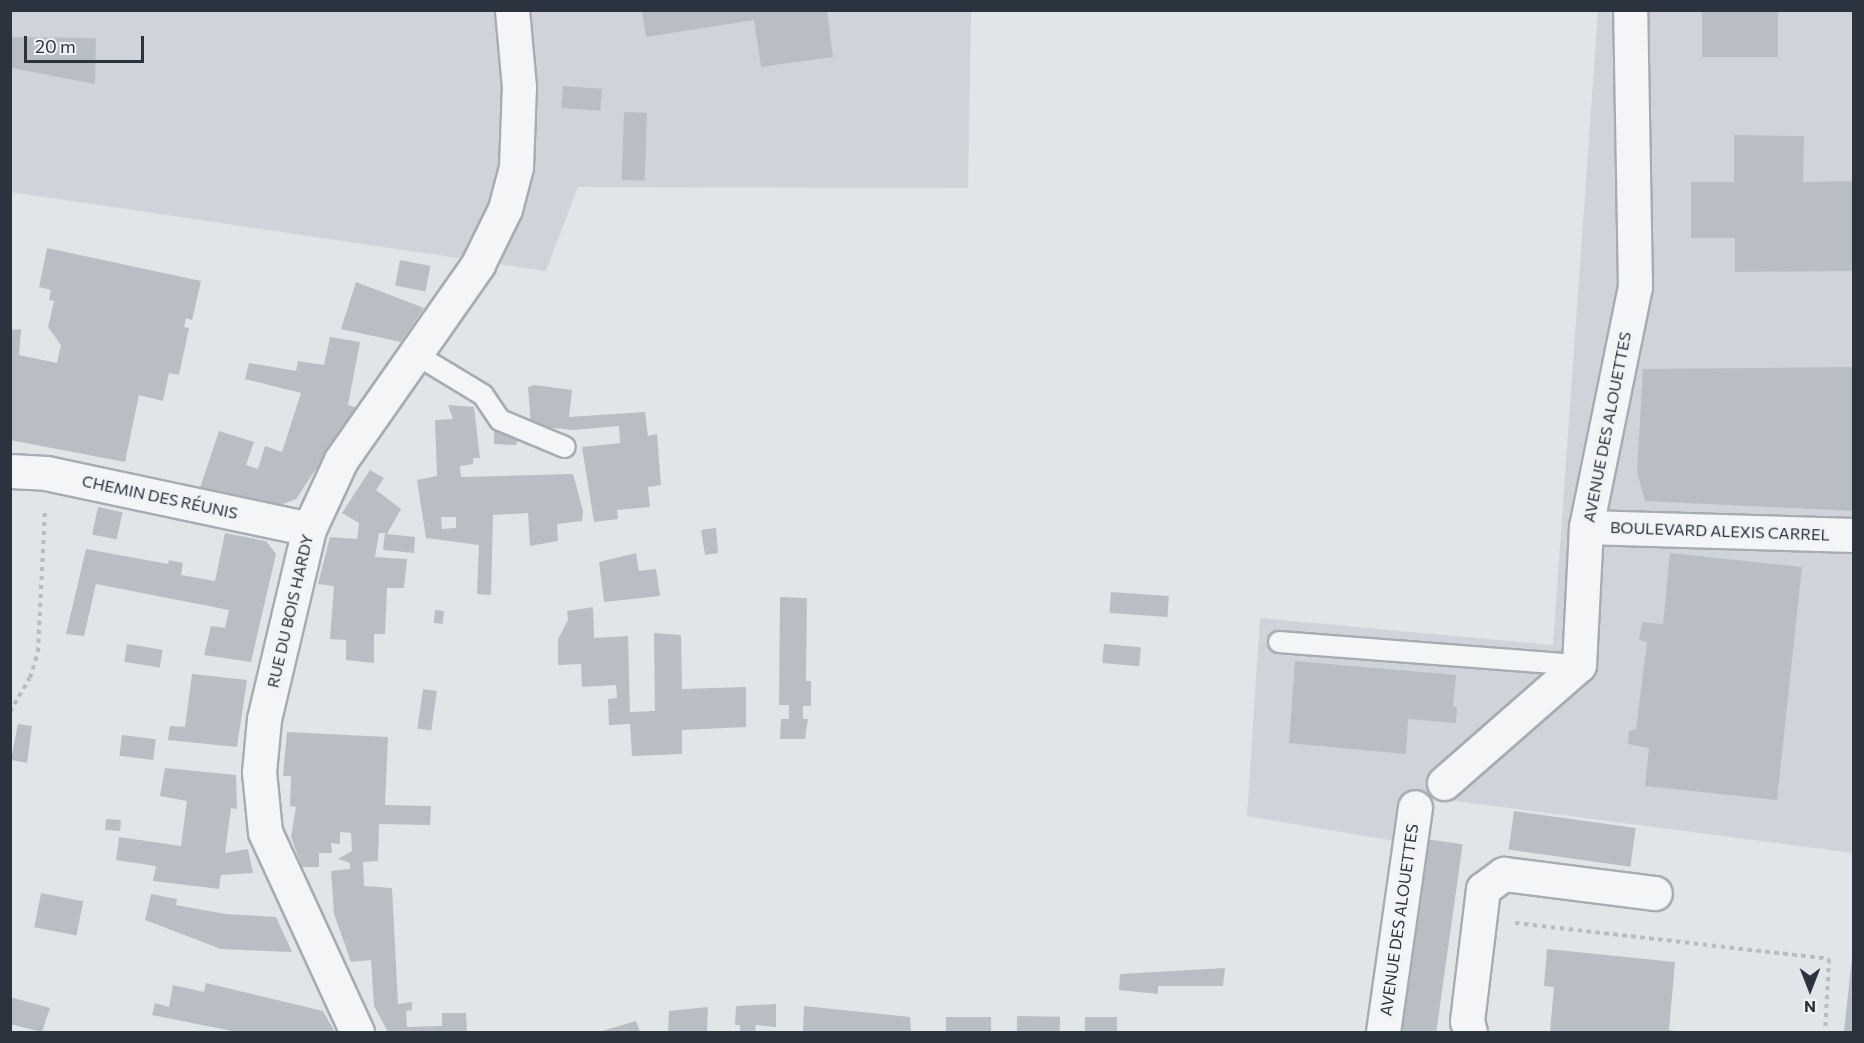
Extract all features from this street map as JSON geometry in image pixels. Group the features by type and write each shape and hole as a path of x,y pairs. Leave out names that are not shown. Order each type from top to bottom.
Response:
{"street":[{"name":"RUE DU BOIS HARDY","path":"357,1032 265,832 259,772 264,719 309,529 341,460 417,355 478,264 505,209 516,167 517,144 519,87 512,10"},
{"name":"AVENUE DES ALOUETTES","path":"1579,665 1586,527 1635,287 1630,10"},
{"name":"CHEMIN DES RÉUNIS","path":"10,471 46,473 309,529"},
{"name":"BOULEVARD ALEXIS CARREL","path":"1586,527 1854,535"},
{"path":"1444,783 1579,665"},
{"name":"AVENUE DES ALOUETTES","path":"1383,1032 1415,807"},
{"path":"1470,1032 1467,1021 1483,889 1504,874 1655,893"}],"lane":[{"path":"417,355 483,395 500,420 565,447"},
{"path":"1279,642 1579,665"}],"path":[{"path":"10,712 30,678 38,652 46,473"},
{"path":"1480,919 1829,959 1825,1032"}],"shaded area":[{"path":"11,11 971,11 968,188 578,187 546,271 11,192"},
{"path":"1598,11 1853,11 1853,853 1402,794 1395,841 1247,816 1260,618 1553,645"}],"building":[{"path":"642,10 827,10 833,57 761,67 754,20 646,37"},
{"path":"1702,10 1778,10 1778,57 1702,57"},
{"path":"12,37 96,38 95,84 12,68"},
{"path":"563,86 602,89 600,111 561,108"},
{"path":"624,112 647,113 645,181 622,180"},
{"path":"1734,135 1804,136 1803,182 1854,181 1854,271 1735,272 1735,238 1691,238 1691,182 1734,182"},
{"path":"47,248 201,281 192,320 186,318 184,327 189,328 179,375 169,373 163,401 139,395 125,462 10,440 10,330 21,329 19,355 57,363 61,345 48,327 54,301 49,300 51,290 39,287"},
{"path":"400,260 430,266 425,291 395,286"},
{"path":"356,282 424,308 401,342 341,329"},
{"path":"330,337 360,342 348,405 357,408 296,499 275,507 199,491 219,431 254,442 246,465 258,469 265,446 282,452 301,393 245,379 249,363 296,371 298,361 324,365"},
{"path":"1854,367 1854,511 1645,501 1637,472 1643,369"},
{"path":"534,385 572,390 569,417 645,412 648,436 657,434 661,485 648,487 650,507 617,510 618,519 594,522 582,447 620,443 619,426 574,430 531,426 528,387"},
{"path":"448,405 474,407 480,458 473,458 473,464 460,466 461,477 573,474 583,511 582,521 557,524 558,541 530,546 528,513 493,515 491,595 477,594 479,545 426,538 417,480 437,476 435,420 453,419","holes":["441,517 456,517 456,528 442,529"]},
{"path":"494,430 518,440 516,445 494,444"},
{"path":"370,470 384,478 376,490 401,509 387,534 415,537 414,553 383,550 385,533 379,533 375,557 407,559 404,588 387,588 385,634 374,634 374,663 346,660 346,640 330,639 334,586 318,584 330,537 357,539 359,523 342,513"},
{"path":"98,507 122,512 117,540 92,534"},
{"path":"716,528 718,553 705,555 701,530"},
{"path":"225,533 266,541 276,554 251,662 204,655 211,626 225,628 229,610 96,584 84,636 66,634 86,549 168,564 169,560 183,563 181,575 215,581"},
{"path":"636,553 639,571 656,569 660,596 604,602 599,562"},
{"path":"1670,553 1802,567 1777,800 1645,786 1649,748 1628,744 1629,731 1636,729 1647,642 1639,640 1642,622 1663,624"},
{"path":"1111,592 1169,596 1167,617 1110,613"},
{"path":"780,597 807,598 806,681 811,681 811,706 803,706 803,719 808,719 805,739 780,739 781,719 789,719 789,705 779,705"},
{"path":"593,607 594,638 628,636 630,712 655,711 654,633 681,635 682,689 746,687 746,727 682,730 682,754 632,756 630,724 609,725 608,699 617,698 616,685 582,687 581,664 558,665 558,639 568,620 567,611"},
{"path":"435,610 444,611 443,624 434,623"},
{"path":"127,644 163,650 160,667 124,662"},
{"path":"1104,644 1141,647 1139,666 1102,663"},
{"path":"1295,661 1456,675 1453,707 1457,707 1456,723 1408,719 1406,754 1289,743"},
{"path":"192,674 247,680 237,747 168,740 170,726 185,727"},
{"path":"423,689 437,691 431,731 417,729"},
{"path":"18,724 32,726 27,763 11,760"},
{"path":"287,732 388,737 385,805 431,806 430,825 379,824 378,861 363,862 364,886 392,888 398,1004 412,1002 412,1010 406,1011 407,1027 442,1026 442,1013 466,1013 467,1032 388,1032 374,1006 371,960 351,962 334,914 331,871 350,869 350,863 338,859 352,851 351,833 340,832 340,844 331,843 332,853 319,853 319,867 302,867 291,837 296,807 290,806 291,776 283,776"},
{"path":"122,735 156,739 153,760 119,756"},
{"path":"165,768 236,775 237,809 231,808 225,853 248,849 253,873 221,875 219,889 153,881 156,866 116,860 119,837 181,846 187,801 160,796"},
{"path":"1514,811 1636,828 1630,867 1509,850"},
{"path":"106,819 121,820 120,831 105,830"},
{"path":"1426,839 1463,844 1436,1032 1399,1032"},
{"path":"41,893 83,901 77,936 34,927"},
{"path":"151,894 177,899 176,905 225,914 276,917 292,952 221,949 145,920"},
{"path":"1547,949 1675,962 1669,1030 1679,1032 1550,1032 1554,987 1544,986"},
{"path":"1852,958 1854,1032 1844,1032"},
{"path":"1225,968 1223,986 1158,986 1158,994 1119,990 1120,974"},
{"path":"206,983 323,1011 335,1032 237,1032 152,1015 155,1003 169,1007 173,985 204,992"},
{"path":"10,997 50,1008 42,1032 10,1024"},
{"path":"776,1004 776,1027 756,1025 755,1032 740,1032 740,1025 735,1025 736,1006"},
{"path":"804,1006 910,1017 911,1032 803,1032"},
{"path":"708,1007 707,1032 668,1032 669,1011"},
{"path":"1017,1016 1060,1017 1060,1032 1017,1032"},
{"path":"946,1017 991,1017 991,1032 946,1032"},
{"path":"1085,1017 1117,1017 1117,1032 1085,1032"},
{"path":"636,1021 640,1032 599,1032"}]}
